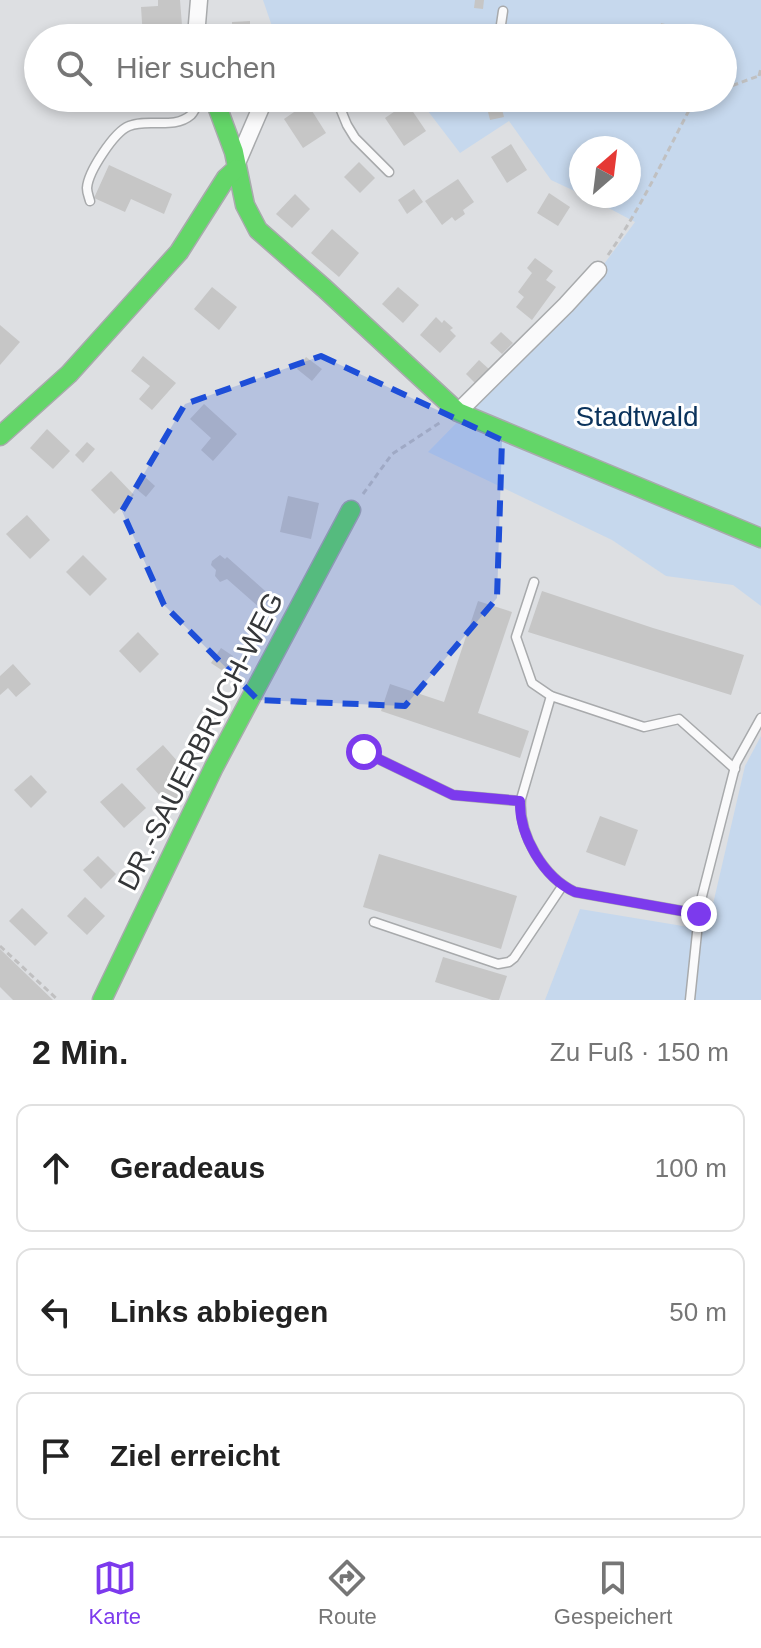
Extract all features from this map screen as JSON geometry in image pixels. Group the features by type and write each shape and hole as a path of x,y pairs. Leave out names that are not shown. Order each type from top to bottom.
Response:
{"street":[{"path":"197,24 199,0"},
{"path":"219,112 245,205 258,230 458,412 761,538"},
{"path":"0,436 69,374 179,252 236,166 259,112"},
{"path":"458,412 598,270"},
{"name":"DR.-SAUERBRUCH-WEG","path":"102,1000 214,767 351,510"}],"lane":[{"path":"501,24 503,11"},
{"path":"90,201 87,188 91,176 119,132 131,124 176,122 192,112"},
{"path":"342,112 355,138 389,172"},
{"path":"534,582 516,637 532,683 551,696 644,727 679,719 735,769"},
{"path":"551,696 520,801 524,827 546,868 575,892 699,914"},
{"path":"690,1000 699,914 736,763 761,718"},
{"path":"364,752 453,795 520,801"},
{"path":"374,922 505,964 519,951 563,885"}],"path":[{"path":"737,84 760,75 761,68"},
{"path":"598,270 626,229 688,112"},
{"path":"351,510 392,454 458,412"},
{"path":"0,946 58,1000"}],"highlighted area":[{"path":"321,356 502,440 497,598 405,706 258,700 164,605 122,511 185,404"}],"green space":[{"name":"Stadtwald","path":"263,0 761,0 761,606 733,585 666,576 612,540 428,452 579,298 635,222 609,208 641,208 641,136 569,136 569,188 551,180 509,121 460,153 429,112 737,112 737,24 271,24"},
{"path":"761,736 761,1000 545,1000 580,909 707,930 745,766"}],"building":[{"path":"158,0 180,0 182,24 142,24 141,7 158,6"},
{"path":"475,0 484,0 483,9 474,8"},
{"path":"250,21 250,24 232,24"},
{"path":"294,112 313,112 326,133 303,148 284,119"},
{"path":"394,112 413,112 426,131 404,146 385,118"},
{"path":"488,112 503,112 504,117 490,120"},
{"path":"511,144 527,170 507,183 491,157"},
{"path":"359,162 375,178 360,193 344,177"},
{"path":"109,165 172,194 164,214 131,199 125,212 94,198"},
{"path":"458,179 474,202 463,210 465,214 455,221 452,217 442,225 425,201"},
{"path":"414,189 423,202 407,214 398,200"},
{"path":"549,193 569,208 558,226 537,213"},
{"path":"295,194 310,209 292,228 276,214"},
{"path":"332,229 359,253 339,277 311,253"},
{"path":"535,258 553,271 546,280 556,287 532,320 516,307 524,297 518,292 532,273 527,268"},
{"path":"212,287 237,307 219,330 194,309"},
{"path":"398,287 419,305 403,323 382,304"},
{"path":"436,317 453,328 450,330 456,336 440,353 420,335"},
{"path":"0,325 20,342 0,365"},
{"path":"501,332 513,343 502,354 490,343"},
{"path":"143,356 176,383 152,410 139,399 150,386 131,371"},
{"path":"306,357 322,369 312,381 297,369"},
{"path":"479,360 490,370 476,384 466,374"},
{"path":"204,404 237,434 213,461 201,450 211,438 190,419"},
{"path":"47,429 70,451 53,469 30,448"},
{"path":"87,442 95,449 83,463 75,455"},
{"path":"111,471 134,495 114,514 91,490"},
{"path":"144,476 155,486 146,497 134,487"},
{"path":"288,496 319,503 311,539 280,532"},
{"path":"27,515 50,540 30,559 6,534"},
{"path":"83,555 107,579 90,596 66,572"},
{"path":"220,555 225,559 227,557 272,597 261,609 227,579 220,582 215,576 216,570 211,565"},
{"path":"542,591 744,655 731,695 528,632"},
{"path":"478,601 512,612 478,713 529,731 520,758 381,711 390,684 444,702"},
{"path":"138,632 159,654 140,673 119,651"},
{"path":"221,648 233,656 231,660 243,667 233,682 211,663"},
{"path":"13,664 31,684 16,697 8,688 0,695 0,676"},
{"path":"163,745 187,772 173,785 182,795 170,807 136,769"},
{"path":"31,775 47,792 31,808 14,790"},
{"path":"122,783 146,808 124,828 100,802"},
{"path":"600,816 638,830 625,866 586,852"},
{"path":"379,854 517,896 501,949 363,907"},
{"path":"98,856 116,874 101,889 83,870"},
{"path":"85,897 105,916 87,935 67,916"},
{"path":"22,908 48,933 35,946 9,921"},
{"path":"0,949 53,1000 13,1000 0,987"},
{"path":"443,957 507,976 499,1000 435,982"}],"traffic: fast":[{"path":"219,112 234,152 245,205 258,230 458,412 761,538"},
{"path":"0,436 69,374 179,252 226,178 236,169"},
{"path":"102,1000 214,767 351,510"}],"route":[{"path":"364,752 453,795 520,801 524,827 540,861 552,875 575,892 699,914"}]}
